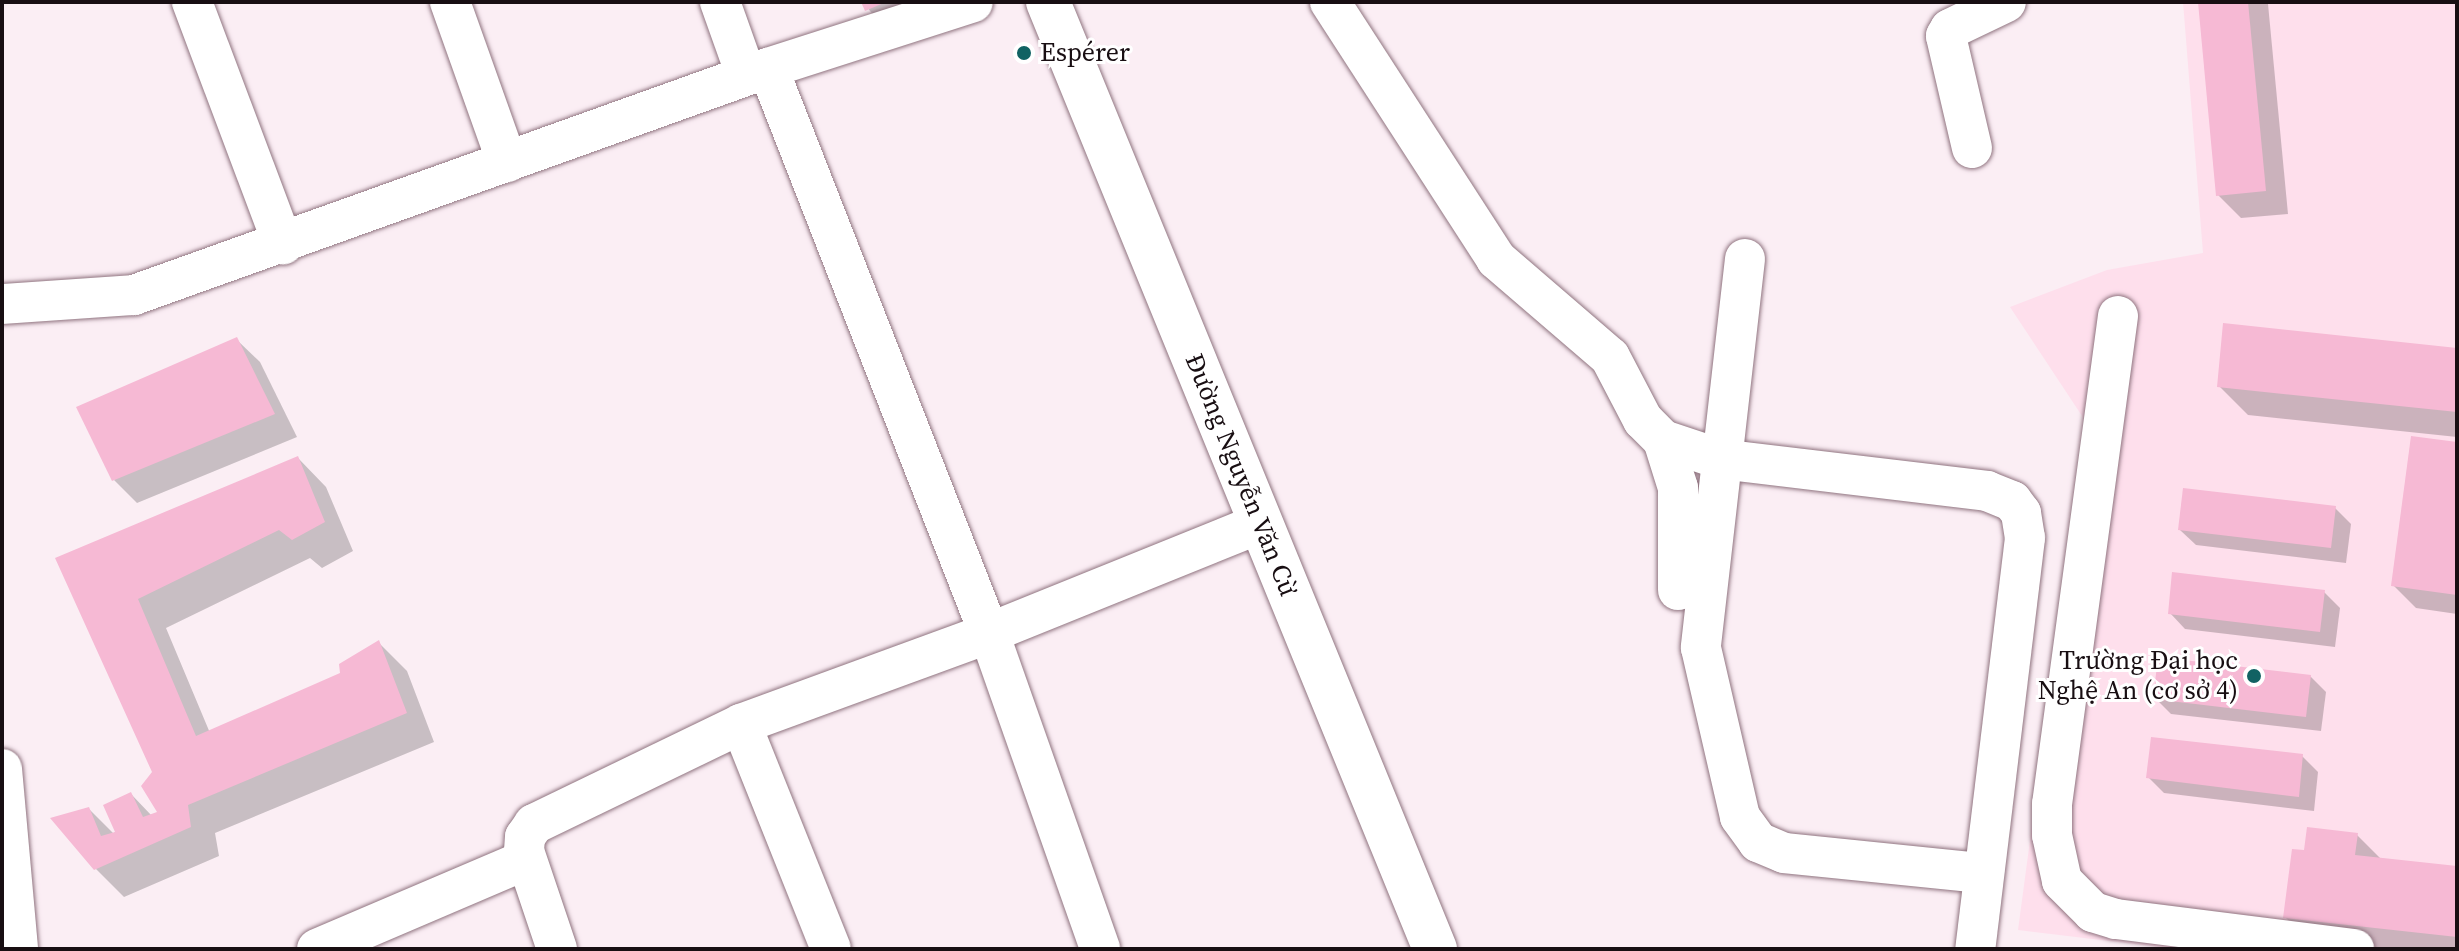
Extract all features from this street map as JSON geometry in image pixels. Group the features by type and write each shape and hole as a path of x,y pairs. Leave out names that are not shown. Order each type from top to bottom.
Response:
{"main road":[{"name":"Đường Nguyễn Văn Cừ","path":"1048,2 1435,949"}],"street":[{"path":"192,2 283,244"},
{"path":"450,2 507,162"},
{"path":"720,2 757,72 989,633 1100,949"},
{"path":"2,304 134,295 757,72 973,2"},
{"path":"1330,2 1496,259 1610,357 1643,420 1663,440 1720,459 1987,491 2012,501 2021,513 2025,538 1975,949"},
{"path":"1972,148 1946,36 1950,29 2006,2"},
{"path":"1745,259 1701,648 1740,817 1748,832 1784,853 1982,873"},
{"path":"2118,316 2052,804 2052,835 2062,881 2093,912 2116,919 2354,949"},
{"path":"1663,440 1678,488 1678,590"},
{"path":"557,949 526,860 525,837 534,824 741,724 989,633 1261,523"},
{"path":"741,724 831,949"},
{"path":"2,769 18,949"},
{"path":"317,949 526,860"}],"shaded area":[{"name":"Trường Đại học Nghệ An (cơ sở 4)","path":"2183,2 2457,2 2457,949 2176,949 2018,930 2086,422 2010,307 2107,270 2203,253"}],"building":[{"path":"861,2 886,2 865,11"},
{"path":"2198,2 2248,2 2266,191 2216,196"},
{"path":"2223,323 2457,348 2457,412 2217,387"},
{"path":"237,337 275,414 112,481 76,407"},
{"path":"2411,436 2457,442 2457,595 2391,586"},
{"path":"298,456 325,522 292,540 279,530 138,599 196,736 340,673 339,664 379,640 407,713 188,805 191,827 94,870 50,818 89,807 101,836 115,832 103,805 131,792 143,817 157,812 141,786 152,772 55,558"},
{"path":"2183,488 2336,506 2331,548 2178,530"},
{"path":"2172,572 2325,590 2320,632 2168,614"},
{"path":"2158,657 2311,675 2306,717 2153,699"},
{"path":"2151,737 2303,754 2299,797 2146,778"},
{"path":"2307,827 2358,833 2355,855 2457,866 2457,937 2283,918 2292,849 2304,850"}],"place":[{"name":"Espérer","path":"1024,53"},
{"name":"Trường Đại học Nghệ An (cơ sở 4)","path":"2254,676"}]}
